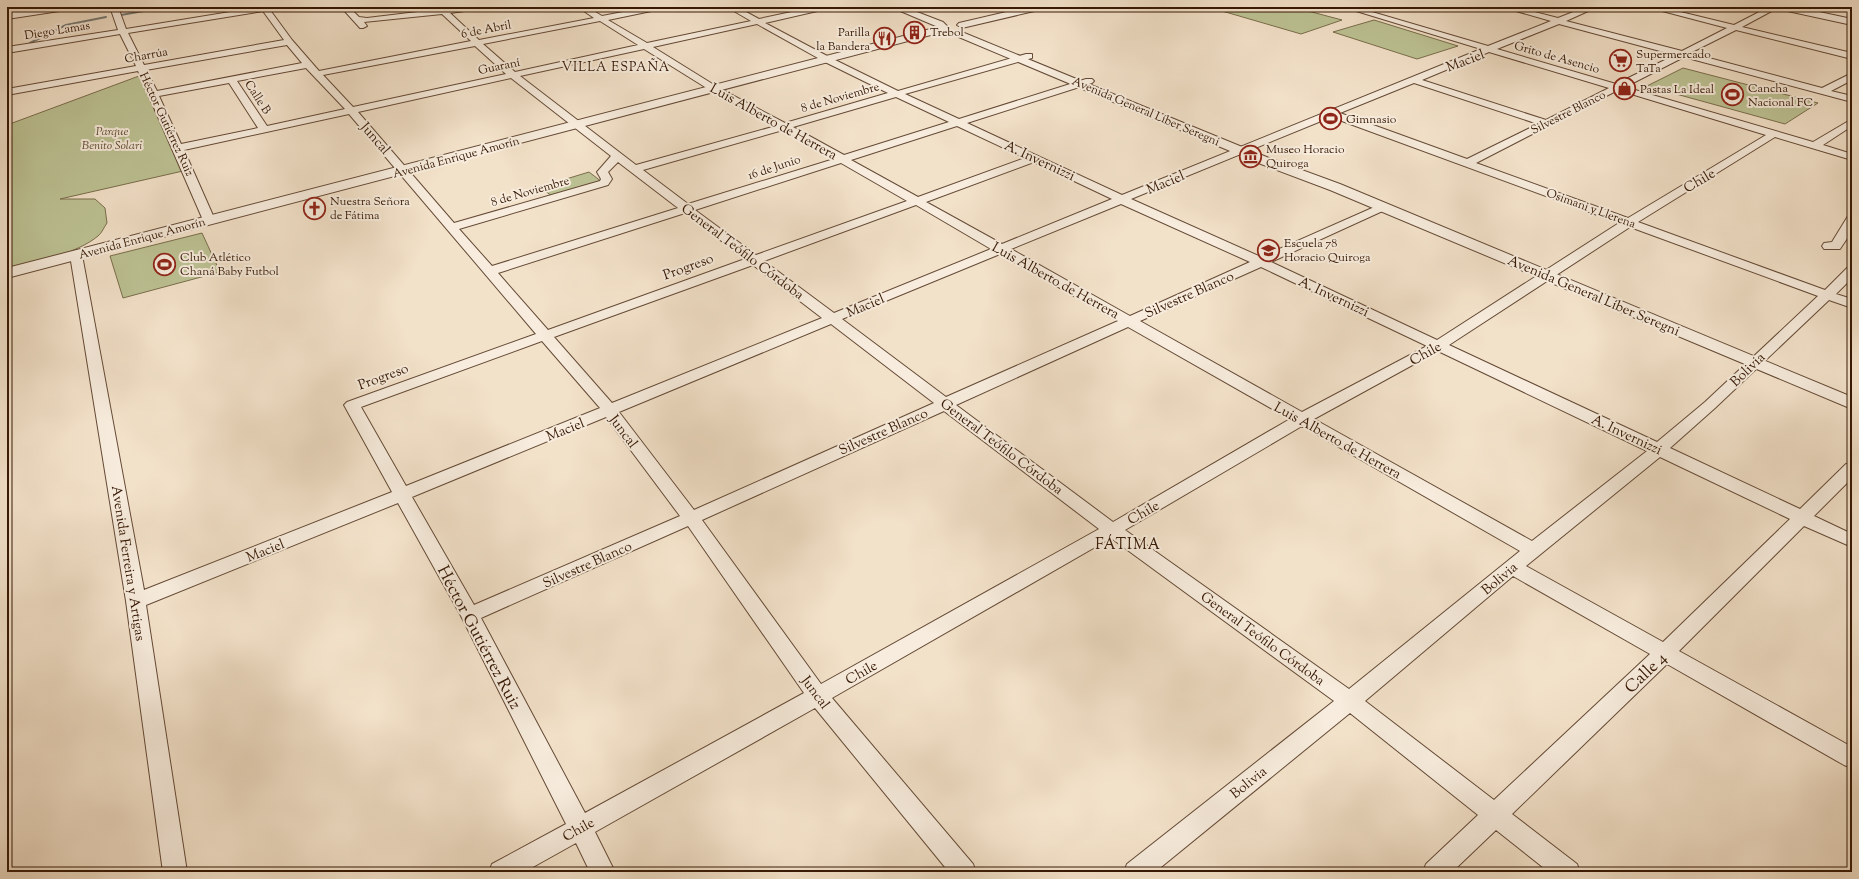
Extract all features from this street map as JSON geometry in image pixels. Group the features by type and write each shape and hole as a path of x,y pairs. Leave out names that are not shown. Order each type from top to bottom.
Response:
{"street":[{"path":"7,12 44,7"},
{"path":"7,16 66,7"},
{"name":"Héctor Gutiérrez Ruiz","path":"114,7 123,32 154,94 210,220"},
{"name":"Diego Lamas","path":"7,50 276,7"},
{"path":"345,7 362,26"},
{"path":"356,19 479,7"},
{"name":"Luis Alberto de Herrera","path":"582,7 716,90 784,126 1533,550"},
{"name":"6 de Abril","path":"316,74 477,44 661,7"},
{"name":"A. Invernizzi","path":"731,7 828,60 897,94 960,122 1122,200 1261,262 1852,541"},
{"name":"Guaraní","path":"178,148 826,7"},
{"name":"Avenida General Líber Seregni","path":"896,7 957,29"},
{"name":"Avenida General Líber Seregni","path":"910,7 957,29 1852,404"},
{"name":"Grito de Asencio","path":"1347,7 1852,157"},
{"path":"1506,7 1852,98"},
{"name":"Maciel","path":"136,601 402,496 1330,113 1490,50 1593,7"},
{"path":"1652,7 1852,56"},
{"name":"Silvestre Blanco","path":"1468,163 1775,7"},
{"path":"1783,7 1852,21"},
{"path":"1794,7 1852,21"},
{"name":"Juncal","path":"264,8 308,65 352,110 610,411 691,518 818,696 964,872"},
{"name":"Avenida Enrique Amorín","path":"7,273 828,60 957,29 1032,8"},
{"name":"General Teófilo Córdoba","path":"444,11 477,44 513,75 617,156 1112,530 1350,701 1568,872"},
{"name":"Charrúa","path":"7,92 289,42"},
{"name":"8 de Noviembre","path":"635,169 1025,57"},
{"path":"154,94 308,65"},
{"path":"1822,91 1852,76"},
{"name":"Calle B","path":"231,79 264,129"},
{"path":"1414,80 1546,123"},
{"name":"16 de Junio","path":"490,271 1085,82"},
{"name":"Osimani y Llerena","path":"1330,113 1852,304"},
{"path":"1814,146 1852,122"},
{"name":"Chile","path":"501,872 818,696 1112,530 1302,419 1439,346 1629,222 1774,134"},
{"name":"8 de Noviembre","path":"452,227 604,183 607,179 602,172 617,156"},
{"name":"Progreso","path":"352,405 1036,158"},
{"name":"Silvestre Blanco","path":"470,615 691,518 1383,207"},
{"path":"1828,246 1836,246 1851,224"},
{"name":"Avenida Ferreira y Artigas","path":"76,255 136,601 175,872"},
{"name":"Bolivia","path":"1136,872 1350,701 1512,567 1659,449 1710,405 1852,271"},
{"name":"Héctor Gutiérrez Ruiz","path":"352,405 470,615 603,872"},
{"name":"Calle 4","path":"1435,872 1666,652 1852,468"},
{"path":"1512,567 1666,652 1852,758"}],"green space":[{"path":"1237,7 1293,7 1342,20 1301,34 1222,11"},
{"path":"1374,20 1458,46 1417,59 1333,32"},
{"name":"Cancha Nacional FC","path":"1683,68 1818,103 1785,124 1647,86"},
{"name":"Parque Benito Solari","path":"139,76 183,171 60,199 95,199 105,208 107,223 101,233 79,248 67,253 7,270 7,125"},
{"path":"589,172 602,182 553,197 540,187"},
{"name":"Club Atlético Chaná Baby Futbol","path":"202,233 220,272 123,298 110,256"}],"waterway":[{"path":"121,15 166,7"},
{"path":"30,43 66,25 106,17"}],"place":[{"name":"Trebol","path":"915,32"},
{"name":"Parilla la Bandera","path":"885,39"},
{"name":"Supermercado TaTa","path":"1620,61"},
{"name":"Pastas La Ideal","path":"1625,89"},
{"name":"Cancha Nacional FC","path":"1732,95"},
{"name":"Gimnasio","path":"1331,119"},
{"name":"Museo Horacio Quiroga","path":"1250,156"},
{"name":"Nuestra Señora de Fátima","path":"314,208"},
{"name":"Escuela 78 Horacio Quiroga","path":"1268,250"},
{"name":"Club Atlético Chaná Baby Futbol","path":"165,264"}],"district":[{"name":"VILLA ESPAÑA","path":"616,66"},
{"name":"FÁTIMA","path":"1128,544"}]}
